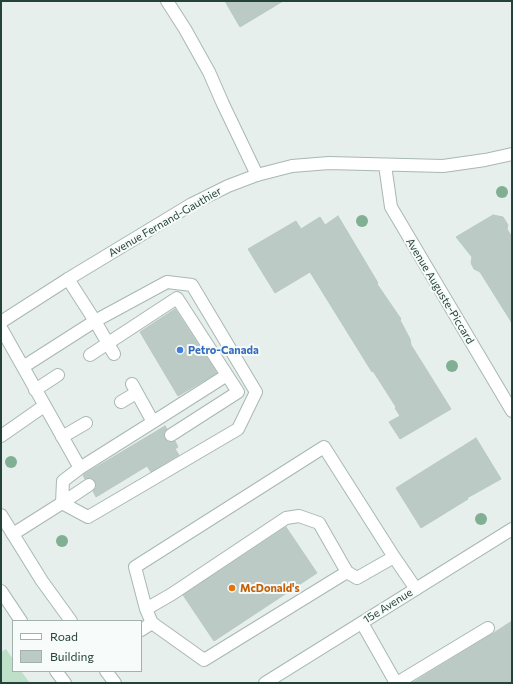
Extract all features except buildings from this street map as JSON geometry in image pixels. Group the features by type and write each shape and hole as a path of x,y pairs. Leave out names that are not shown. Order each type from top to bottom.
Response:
{"street":[{"path":"167,1 209,72 257,175"},
{"name":"Avenue Fernand-Gauthier","path":"1,322 68,279 192,204 228,186 257,175 292,166 329,163 443,166 485,160 512,154"},
{"name":"Avenue Auguste-Piccard","path":"385,165 391,207 512,411"},
{"path":"68,279 114,354"},
{"path":"23,368 95,321 167,282 192,284 256,392 238,429 88,517 62,503"},
{"path":"90,355 177,298 238,392 171,435"},
{"path":"1,328 80,468"},
{"path":"35,390 58,375"},
{"path":"62,503 63,481 80,468 227,375"},
{"path":"121,402 134,389 153,422"},
{"path":"1,436 44,406"},
{"path":"62,437 86,423"},
{"path":"347,572 204,660 152,623 146,609 135,567 324,446 416,589"},
{"path":"13,534 89,485"},
{"path":"1,514 42,580 70,620"},
{"path":"146,609 172,594 286,518 299,516 319,523 347,572 357,578 394,557"},
{"name":"15e Avenue","path":"265,683 512,530"},
{"path":"1,591 20,620"},
{"path":"142,629 152,623"},
{"path":"362,623 397,683 488,628"},
{"path":"57,672 65,683"},
{"path":"107,672 115,683"}],"green space":[{"path":"6,649 12,658 12,672 22,672 30,683 1,683 1,652"}],"place":[{"name":"Petro-Canada","path":"180,350"},
{"name":"McDonald's","path":"232,588"}]}
